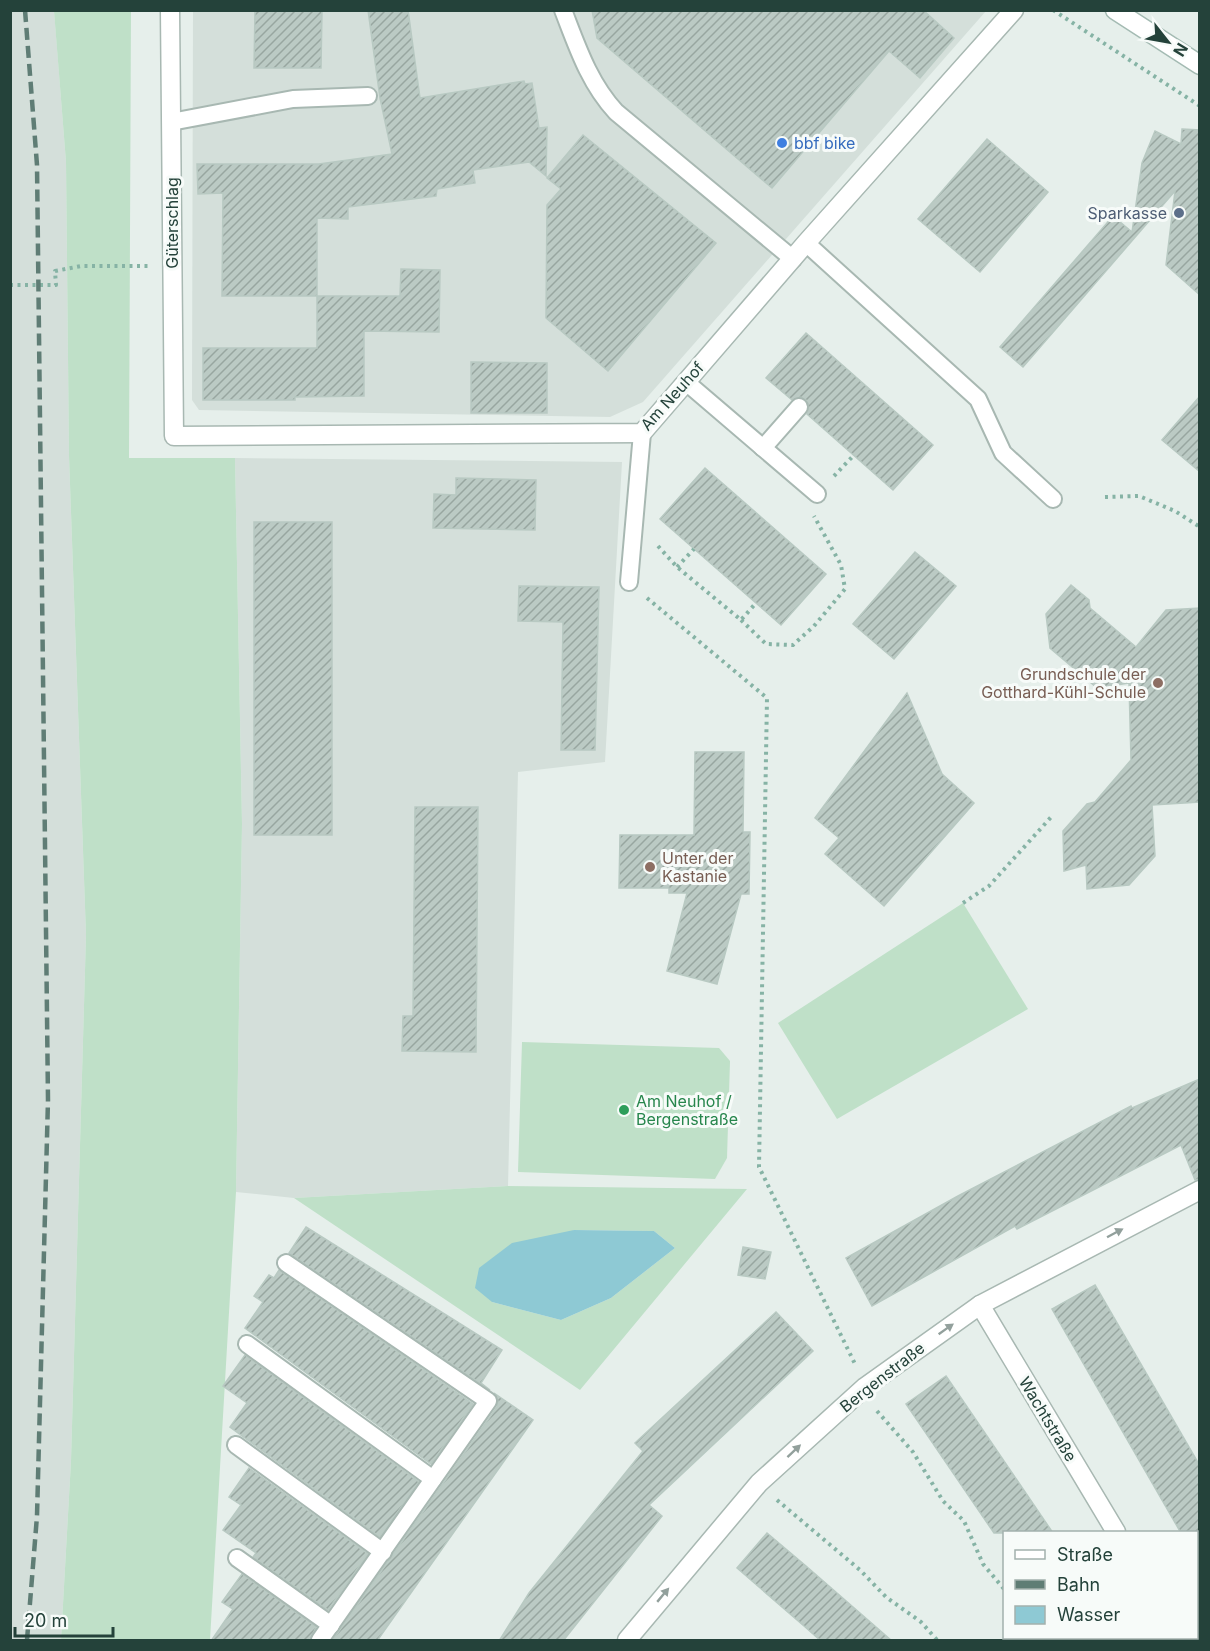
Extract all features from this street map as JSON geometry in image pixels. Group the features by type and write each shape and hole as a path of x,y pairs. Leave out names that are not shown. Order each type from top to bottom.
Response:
{"street":[{"name":"Güterschlag","path":"170,10 174,436"},
{"name":"Am Neuhof","path":"174,436 642,433 806,243 1014,10"},
{"path":"1115,10 1200,65"},
{"name":"Bergenstraße","path":"627,1641 759,1483 862,1389 980,1305 1200,1190"},
{"name":"Wachtstraße","path":"980,1305 1115,1531"}],"lane":[{"path":"562,10 601,96 793,259"},
{"path":"171,122 293,99 368,96"},
{"path":"806,243 978,399 1003,453 1053,499"},
{"path":"687,382 817,494"},
{"path":"763,448 800,407"},
{"path":"629,582 642,433"},
{"path":"286,1263 488,1401 320,1641"},
{"path":"247,1344 433,1479"},
{"path":"236,1445 382,1552"},
{"path":"237,1558 331,1624"}],"path":[{"path":"1053,10 1200,106"},
{"path":"10,285 56,285 55,271 81,266 172,266"},
{"path":"655,536 657,546 677,567 766,644 793,645 814,626 845,589 841,565 816,525 811,502 854,455"},
{"path":"1105,497 1139,496 1175,511 1200,527"},
{"path":"677,567 694,549"},
{"path":"629,582 767,698 759,1167 862,1389 913,1452 944,1501 964,1521 983,1564 1003,1587"},
{"path":"741,620 756,603"},
{"path":"963,903 989,886 1053,815"},
{"path":"759,1483 860,1570 886,1598 921,1622 937,1641"}],"shaded area":[{"path":"54,10 66,162 69,456 86,935 71,1461 61,1640 11,1640 10,11"},
{"path":"193,11 986,11 643,402 610,417 199,410 192,400"},
{"path":"235,458 622,462 605,762 518,772 508,1186 294,1198 236,1192 242,824"}],"green space":[{"path":"54,11 131,11 129,458 235,458 242,824 236,1192 210,1640 61,1640 71,1461 86,935 69,456 66,162"},
{"path":"963,903 1028,1009 837,1119 778,1023"},
{"name":"Am Neuhof / Bergenstraße","path":"522,1042 719,1048 730,1061 727,1158 715,1179 518,1172"},
{"path":"508,1186 747,1189 580,1390 294,1198","holes":["574,1230 654,1231 675,1248 611,1298 561,1320 492,1302"]}],"water":[{"path":"574,1230 654,1231 675,1248 611,1298 561,1320 492,1302 475,1288 479,1268 512,1243"}],"building":[{"path":"255,10 322,10 321,68 254,68"},
{"path":"368,10 408,10 420,98 524,81 525,84 532,83 539,128 547,127 546,176 529,162 473,170 475,183 437,189 436,196 348,207 348,219 317,218 317,296 222,296 223,193 198,194 197,164 319,164 392,154 380,98"},
{"path":"592,10 923,10 954,38 920,78 889,51 772,188 597,38"},
{"path":"1182,129 1200,130 1200,295 1166,265 1175,191 1023,367 1000,347 1113,216 1132,232 1142,163 1155,131 1181,144"},
{"path":"583,135 716,243 608,371 546,318 547,205 561,189 547,178"},
{"path":"987,139 1048,192 980,272 918,219"},
{"path":"401,269 440,270 439,332 364,331 364,396 295,397 295,400 203,400 203,348 317,348 317,296 400,296"},
{"path":"806,333 933,445 893,490 807,414 809,408 806,400 800,397 792,400 766,378"},
{"path":"471,362 547,363 547,413 471,413"},
{"path":"1200,396 1200,472 1162,440"},
{"path":"705,468 826,574 781,625 660,519"},
{"path":"456,478 536,480 535,530 433,528 434,494 456,495"},
{"path":"254,522 332,522 332,835 254,835"},
{"path":"915,552 956,586 894,659 853,624"},
{"path":"1071,585 1089,600 1090,608 1136,647 1166,610 1200,608 1200,802 1152,805 1155,856 1129,885 1087,889 1086,865 1064,871 1063,831 1087,804 1095,802 1131,760 1129,683 1097,688 1050,648 1046,614"},
{"path":"519,586 599,587 595,750 561,750 563,622 518,621"},
{"path":"907,693 942,774 974,803 884,906 825,854 839,838 815,818"},
{"path":"695,752 744,752 743,832 750,832 749,894 741,894 717,984 667,971 687,893 669,893 669,888 619,888 620,835 694,835"},
{"path":"415,807 478,807 476,1052 402,1051 403,1016 413,1016"},
{"path":"1200,1079 1200,1179 1195,1180 1181,1145 1017,1229 1015,1226 872,1306 846,1258 958,1196 1131,1106 1132,1108"},
{"path":"306,1227 502,1350 481,1383 490,1390 289,1253"},
{"path":"743,1247 771,1252 765,1279 738,1275"},
{"path":"279,1270 473,1404 431,1464 245,1328 263,1302 254,1296 269,1275 274,1278"},
{"path":"1095,1285 1200,1466 1200,1565 1198,1531 1180,1531 1052,1309"},
{"path":"776,1312 813,1351 649,1505 662,1516 563,1641 499,1641 529,1593 643,1451 635,1443"},
{"path":"245,1355 419,1482 380,1537 230,1427 247,1403 223,1386"},
{"path":"946,1376 1052,1531 994,1533 906,1404"},
{"path":"494,1393 533,1420 377,1641 332,1641 497,1407 498,1401"},
{"path":"249,1468 368,1554 328,1610 253,1557 256,1553 223,1530 241,1505 229,1497"},
{"path":"767,1533 892,1641 821,1641 737,1568"},
{"path":"242,1574 316,1627 310,1641 211,1641 233,1609 222,1602"}],"railway":[{"path":"25,10 37,165 48,1100 37,1516 27,1640"}],"place":[{"name":"bbf bike","path":"782,143"},
{"name":"Sparkasse","path":"1179,213"},
{"name":"Grundschule der Gotthard-Kühl-Schule","path":"1158,683"},
{"name":"Unter der Kastanie","path":"650,867"},
{"name":"Am Neuhof / Bergenstraße","path":"624,1110"}]}
